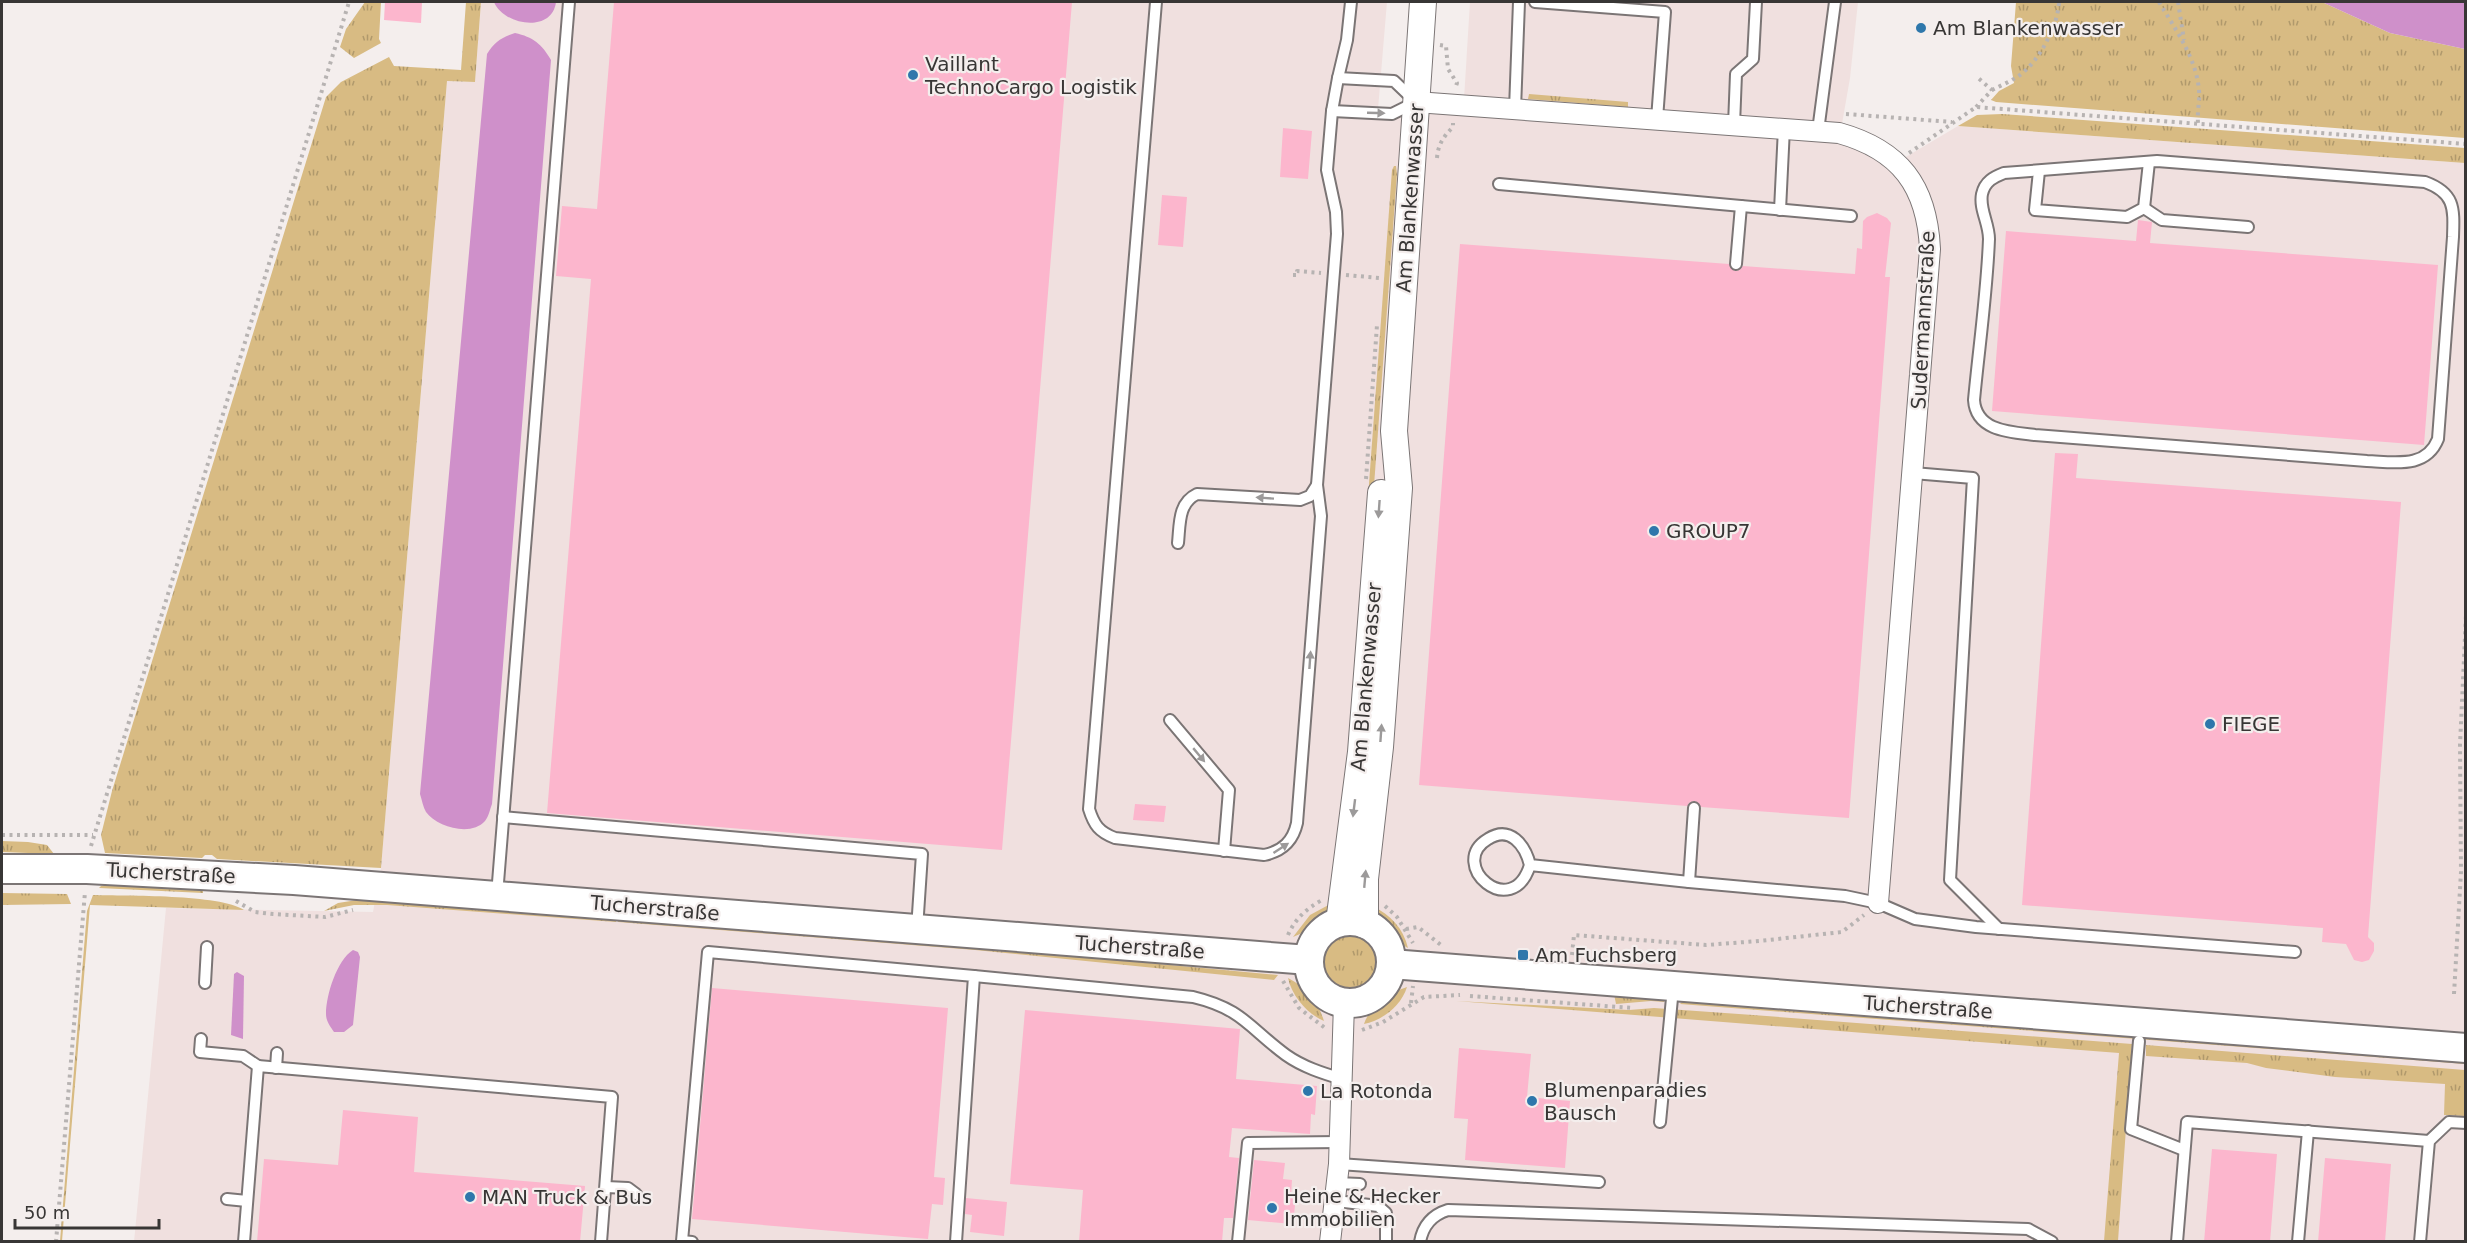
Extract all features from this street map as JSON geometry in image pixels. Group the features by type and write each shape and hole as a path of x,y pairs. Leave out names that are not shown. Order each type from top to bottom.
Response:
{"main road":[{"name":"Tucherstraße","path":"2,869 87,869 209,874 1308,960"},
{"path":"1356,915 1376,931 1384,940 1389,952 1402,966 1388,978 1372,998 1344,1003 1330,999 1319,989 1311,976 1308,960 1311,947 1318,935 1326,928 1356,915"},
{"name":"Tucherstraße","path":"1402,966 2466,1048"}],"street":[{"name":"Am Blankenwasser","path":"1356,915 1380,747 1399,488 1394,431 1423,2"},
{"name":"Sudermannstraße","path":"1416,102 1839,133 1858,138 1878,148 1896,161 1913,182 1923,201 1930,249 1878,903"},
{"name":"Am Blankenwasser","path":"1356,915 1361,752 1381,485 1394,431"},
{"path":"1330,1242 1338,1183 1344,1003"}],"lane":[{"path":"497,896 569,2"},
{"path":"1156,2 1089,809 1093,823 1102,833 1115,838 1264,855 1272,853 1292,839 1298,823 1322,516 1317,485 1337,234 1336,212 1327,170 1332,111 1347,40 1351,2"},
{"path":"1515,109 1519,2"},
{"path":"1535,2 1665,12 1658,119"},
{"path":"1734,124 1736,74 1753,59 1756,2"},
{"path":"1818,131 1835,2"},
{"path":"1332,111 1392,114 1416,102 1394,81 1338,78"},
{"path":"1780,210 1784,128"},
{"path":"2144,208 2149,162"},
{"path":"2149,162 2425,182 2438,187 2449,197 2454,211 2438,439 2434,449 2417,461 2367,461 2034,435 2003,431 1981,420 1974,409 1974,400 1989,237 1981,196 1984,187 1992,178 2004,173 2039,171 2149,162"},
{"path":"2039,171 2035,210 2127,217 2144,208"},
{"path":"1499,184 1851,216"},
{"path":"1736,264 1741,206"},
{"path":"2144,208 2162,220 2248,227"},
{"path":"1913,474 1973,478 1950,879 2000,929"},
{"path":"1178,543 1183,508 1190,497 1197,494 1300,500 1310,495 1317,485"},
{"path":"1170,720 1229,790 1224,852"},
{"path":"1689,882 1694,808"},
{"path":"504,818 922,854 917,929"},
{"path":"1498,835 1509,836 1520,842 1527,850 1530,865 1527,875 1521,882 1510,889 1496,889 1480,879 1474,863 1480,846 1487,839 1498,835"},
{"path":"1530,865 1837,896 1878,903 1915,919 2000,929 2295,952"},
{"path":"205,983 207,947"},
{"path":"692,1242 682,1241 708,952 1193,997 1217,1003 1239,1014 1286,1055 1308,1068 1342,1079"},
{"path":"956,1242 974,976"},
{"path":"1660,1122 1673,987"},
{"path":"201,1039 200,1052 243,1056 258,1066 612,1097 601,1242"},
{"path":"2139,1041 2131,1129 2184,1150"},
{"path":"276,1068 277,1053"},
{"path":"244,1242 258,1066"},
{"path":"2178,1242 2187,1122 2429,1141"},
{"path":"2420,1242 2429,1141 2450,1122 2466,1123"},
{"path":"2298,1242 2308,1131"},
{"path":"1238,1242 1248,1143 1340,1142"},
{"path":"1338,1183 1599,1182"},
{"path":"1338,1183 1360,1184"},
{"path":"1338,1183 1386,1213 1386,1242"},
{"path":"606,1186 628,1188 636,1194"},
{"path":"227,1199 248,1201"},
{"path":"1420,1242 1428,1222 1437,1214 1448,1210 2028,1228 2052,1242"}],"path":[{"path":"2,835 93,835 349,2"},
{"path":"1896,161 1976,107 1992,90 2018,77 2039,54 2055,21 2059,2"},
{"path":"2159,2 2184,44 2198,78 2200,94 2196,109 2198,123"},
{"path":"2178,2 2184,44"},
{"path":"1977,77 1992,90"},
{"path":"1976,107 2466,144"},
{"path":"1362,276 1380,278"},
{"path":"2454,994 2461,872 2460,745 2466,615"},
{"path":"56,1242 87,869"},
{"path":"1356,915 1372,898 1397,917 1412,940 1414,948 1402,966 1411,1004"},
{"path":"1571,962 1574,935 1706,945 1826,935 1842,932 1878,903"}],"shaded area":[{"path":"481,2 1387,2 1378,109 1463,115 1470,2 1858,2 1850,78 1839,141 1852,144 1889,167 1958,126 2465,163 2465,1241 134,1242 166,908 373,912 381,868 447,81 475,82"},
{"path":"494,2 556,2 553,12 546,19 527,23 507,16"},
{"path":"2322,2 2465,2 2465,49 2390,33"},
{"path":"515,33 536,42 551,60 492,804 485,821 479,826 463,829 446,826 431,817 425,810 420,794 487,54 499,40"},
{"path":"353,950 358,952 360,957 353,1025 344,1032 334,1032 326,1017 328,997 337,970"},
{"path":"237,972 244,976 243,1039 231,1035 234,974"}],"green space":[{"path":"365,2 381,2 379,39 381,43 354,58 340,47 346,29"},
{"path":"466,2 481,2 475,82 447,81 381,868 217,859 212,855 205,855 202,858 105,853 101,835 112,791 326,97 341,82 389,57 394,66 461,70"},
{"path":"2016,2 2322,2 2390,33 2465,49 2465,138 1996,102 1991,100 1999,91 2014,83 2011,66"},
{"path":"1529,94 1628,102 1628,107 1528,99"},
{"path":"2002,114 2465,148 2465,163 1958,126 1977,115"},
{"path":"1396,166 1397,174 1354,757 1349,757 1392,170"},
{"path":"2,841 47,845 54,854 2,852"},
{"path":"110,884 203,889 203,893 99,888"},
{"path":"2,893 67,894 71,904 2,905"},
{"path":"93,895 194,898 232,905 244,910 90,905 62,1241 60,1241 87,911"},
{"path":"357,900 616,917 616,922 387,905 354,905 324,911 338,903"},
{"path":"1334,902 1322,919 1311,928 1293,937 1310,915"},
{"path":"1372,906 1395,923 1403,934 1408,948 1397,941 1387,930"},
{"path":"619,918 990,948 1278,975 1274,980 975,950 618,922"},
{"path":"1349,933 1370,942 1379,963 1370,984 1349,993 1328,984 1319,963 1328,942"},
{"path":"1288,978 1310,996 1324,1021 1301,1004"},
{"path":"1407,987 1396,1006 1384,1016 1364,1024 1381,1001"},
{"path":"1614,994 1621,994 1623,997 1664,999 1664,1002 1616,1004"},
{"path":"1684,1000 2465,1059 2465,1064 1680,1004"},
{"path":"1456,1001 1629,1010 1654,1008 2132,1044 2118,1241 2104,1241 2119,1053"},
{"path":"2146,1045 2465,1070 2465,1116 2444,1115 2445,1084 2335,1077 2266,1068 2247,1063 2146,1056"}],"building":[{"path":"385,2 422,2 421,23 384,20"},
{"path":"614,2 1072,2 1002,850 547,813 591,279 556,276 562,206 597,209"},
{"path":"1283,128 1312,131 1308,179 1280,177"},
{"path":"1162,195 1187,197 1183,247 1158,245"},
{"name":"GROUP7","path":"1877,213 1891,223 1885,277 1890,277 1849,818 1701,807 1695,801 1690,802 1687,806 1419,785 1460,244 1729,264 1735,271 1740,270 1743,266 1855,274 1857,248 1862,249 1863,221"},
{"path":"2138,220 2152,222 2150,243 2438,265 2424,445 1992,411 2006,231 2136,241"},
{"name":"FIEGE","path":"2055,453 2078,454 2076,478 2401,502 2368,937 2374,943 2374,951 2369,960 2362,962 2354,960 2346,944 2322,942 2323,928 2022,905"},
{"path":"1135,804 1166,806 1164,822 1133,820"},
{"path":"712,988 948,1008 934,1177 945,1178 943,1205 932,1204 928,1239 692,1219"},
{"path":"1025,1010 1240,1029 1236,1079 1317,1086 1315,1115 1311,1114 1310,1134 1232,1128 1229,1157 1239,1158 1233,1218 1224,1218 1222,1242 1079,1242 1083,1190 1010,1184"},
{"path":"1459,1048 1531,1054 1527,1097 1570,1101 1565,1168 1465,1160 1468,1119 1454,1118"},
{"path":"343,1110 418,1117 414,1172 585,1186 580,1242 257,1242 264,1159 338,1165"},
{"path":"2212,1149 2277,1154 2270,1242 2204,1242"},
{"path":"2325,1158 2391,1164 2385,1242 2318,1242"},
{"path":"1254,1160 1285,1163 1283,1179 1292,1180 1291,1195 1296,1196 1293,1224 1248,1220"},
{"path":"966,1198 1007,1202 1004,1236 970,1232 972,1215 965,1214"}],"place":[{"name":"Am Blankenwasser","path":"1921,28"},
{"name":"Vaillant TechnoCargo Logistik","path":"913,75"},
{"name":"GROUP7","path":"1654,531"},
{"name":"FIEGE","path":"2210,724"},
{"name":"Am Fuchsberg","path":"1523,955"},
{"name":"La Rotonda","path":"1308,1091"},
{"name":"Blumenparadies Bausch","path":"1532,1101"},
{"name":"MAN Truck & Bus","path":"470,1197"},
{"name":"Heine & Hecker Immobilien","path":"1272,1208"}]}
